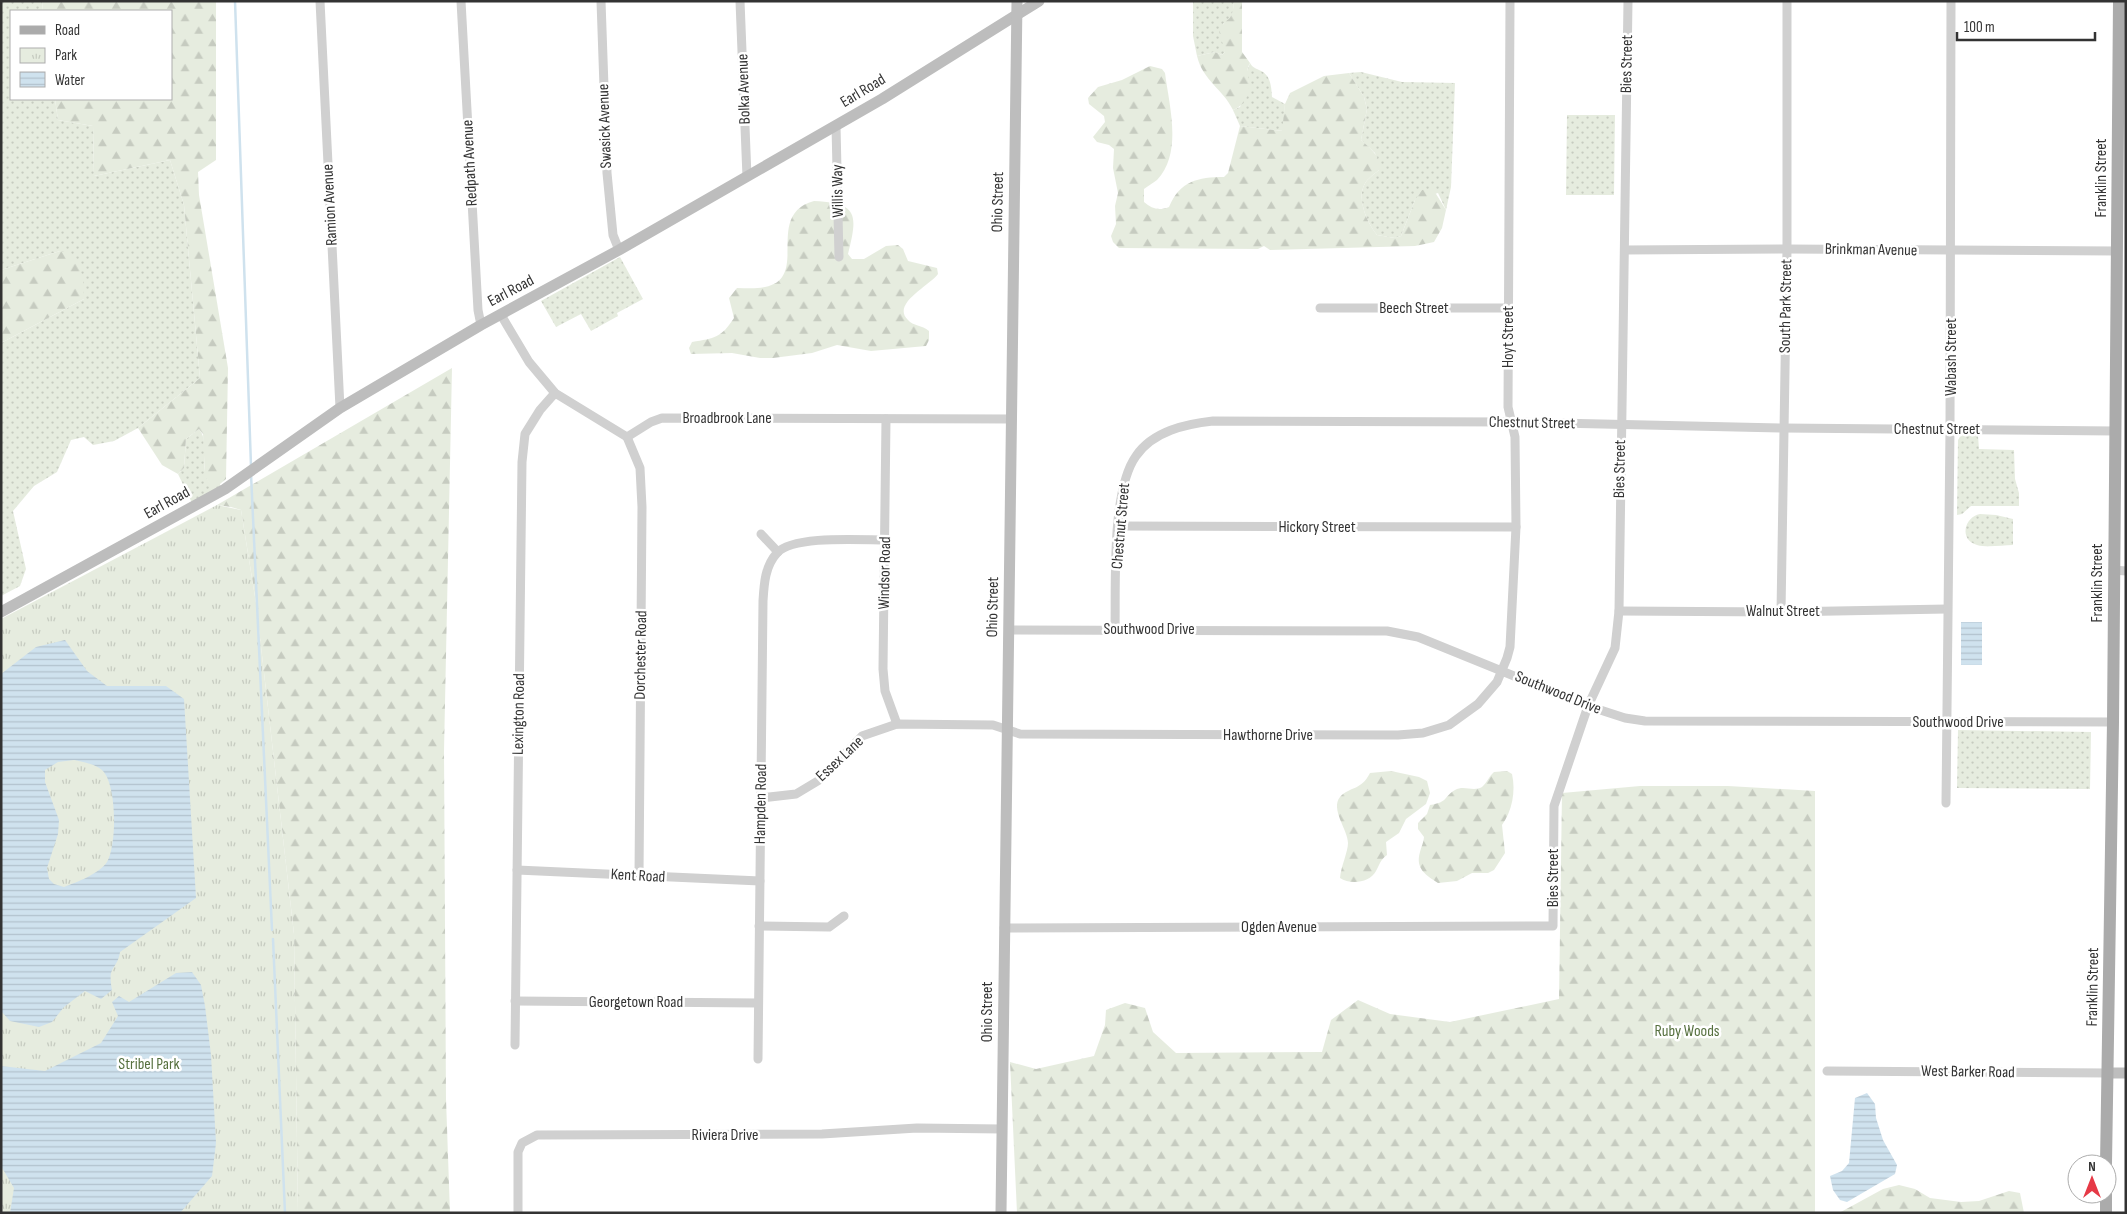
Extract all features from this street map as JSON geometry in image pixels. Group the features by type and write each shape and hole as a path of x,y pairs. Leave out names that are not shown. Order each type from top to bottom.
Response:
{"main road":[{"name":"Franklin Street","path":"2106,1154 2113,722 2120,570 2115,431 2118,1"}],"street":[{"name":"Ramion Avenue","path":"320,1 340,408"},
{"name":"Redpath Avenue","path":"462,1 478,310 482,325"},
{"name":"Swasick Avenue","path":"601,1 607,173 613,235 619,250"},
{"name":"Bolka Avenue","path":"740,1 747,177"},
{"name":"Ohio Street","path":"1001,1213 1017,1"},
{"name":"Earl Road","path":"1,612 225,489 340,408 482,325 619,250 836,126 1039,1"},
{"name":"Hoyt Street","path":"1502,670 1510,647 1516,527 1514,437 1508,408 1510,1"},
{"name":"Bies Street","path":"1553,926 1554,806 1588,706 1615,648 1619,611 1628,1"},
{"name":"South Park Street","path":"1782,612 1783,428 1787,249 1787,1"},
{"name":"Wabash Street","path":"1946,804 1950,429 1951,1"},
{"name":"Willis Way","path":"836,126 839,257"},
{"name":"Brinkman Avenue","path":"1625,250 1787,249 2117,252"},
{"name":"Beech Street","path":"1320,308 1508,308"},
{"path":"501,316 529,362 556,393 627,437"},
{"name":"Lexington Road","path":"515,1045 522,462 525,434 540,410 556,393"},
{"name":"Broadbrook Lane","path":"627,437 650,422 662,418 1011,420"},
{"name":"Windsor Road","path":"886,419 883,669 885,691 897,724"},
{"name":"Chestnut Street","path":"1115,629 1118,526 1122,488 1136,455 1161,434 1190,424 1214,421 1511,422 1783,428 2115,431"},
{"name":"Dorchester Road","path":"627,437 640,468 642,507 639,876"},
{"name":"Hickory Street","path":"1118,526 1516,527"},
{"path":"761,534 778,552 796,544 815,540 886,540"},
{"name":"Hampden Road","path":"758,1059 764,583 767,571 778,552"},
{"name":"Walnut Street","path":"1619,611 1782,612 1947,608"},
{"name":"Southwood Drive","path":"1009,630 1387,631 1418,637 1588,706 1625,718 1645,721 2113,722"},
{"name":"Hawthorne Drive","path":"1008,730 1020,734 1398,735 1423,733 1449,726 1478,704 1497,682 1502,670"},
{"name":"Essex Lane","path":"761,798 796,794 821,779 862,736 897,724 993,725 1008,730"},
{"name":"Kent Road","path":"517,870 760,881"},
{"path":"759,926 829,927 844,916"},
{"name":"Ogden Avenue","path":"1004,928 1553,926"},
{"name":"Georgetown Road","path":"515,1002 758,1003"},
{"name":"West Barker Road","path":"1827,1071 2108,1073"},
{"path":"2108,1073 2126,1073"},
{"name":"Riviera Drive","path":"518,1213 518,1152 522,1143 536,1135 822,1134 917,1128 1002,1129"}],"green space":[{"path":"1,1 42,1 43,10 10,10 10,100 55,100 58,120 93,126 94,176 170,160 184,205 200,378 138,428 114,441 93,445 84,437 71,440 57,472 34,486 13,511 26,569 20,586 1,596 1,343 84,299 60,251 1,270"},
{"path":"42,1 216,1 216,160 198,172 199,195 228,368 226,479 220,484 210,484 205,476 203,434 199,429 186,439 184,468 178,474 162,465 138,428 200,378 184,205 170,160 94,176 93,126 58,120 55,100 172,100 172,10 43,10"},
{"path":"1193,1 1234,1 1231,17 1223,24 1225,52 1222,55 1215,52 1197,56 1193,36"},
{"path":"1234,1 1242,1 1242,52 1250,63 1247,71 1249,87 1247,96 1240,106 1233,110 1224,96 1208,79 1197,56 1215,52 1222,55 1225,52 1219,31 1231,17"},
{"path":"1250,63 1268,78 1272,97 1285,104 1283,131 1240,126 1233,110 1240,107 1249,83 1246,74"},
{"path":"1150,66 1162,69 1165,73 1171,114 1172,143 1165,169 1157,180 1144,189 1144,202 1150,206 1156,209 1169,207 1179,191 1191,182 1206,178 1224,177 1228,173 1240,126 1282,131 1285,104 1290,93 1324,76 1349,73 1364,97 1367,109 1361,140 1377,157 1379,165 1379,170 1366,183 1362,194 1363,206 1370,225 1377,235 1395,238 1401,236 1415,200 1422,190 1433,189 1446,210 1442,228 1434,242 1415,246 1270,250 1264,246 1258,249 1119,248 1113,242 1111,236 1116,224 1115,206 1118,193 1113,168 1114,149 1109,145 1097,142 1093,137 1105,122 1104,116 1089,104 1088,98 1098,87 1122,80"},
{"path":"1361,72 1402,82 1455,83 1451,187 1446,210 1438,193 1415,200 1401,236 1395,238 1377,235 1367,219 1363,206 1362,194 1364,185 1379,170 1375,153 1361,140 1367,109 1364,97 1349,73"},
{"path":"1567,115 1615,115 1614,195 1566,195"},
{"path":"814,201 839,205 847,208 851,213 853,229 848,254 852,259 864,259 886,246 898,245 903,249 908,261 937,268 938,274 913,296 904,308 904,314 910,322 929,331 929,340 926,346 871,351 837,345 812,353 773,358 760,358 732,353 691,354 689,348 692,342 717,336 725,330 734,318 729,298 737,288 762,288 778,281 785,272 788,232 791,219 799,208"},
{"path":"60,251 75,255 83,278 84,299 1,343 1,270"},
{"path":"620,257 643,299 617,313 618,316 591,331 581,314 556,327 541,301"},
{"path":"452,368 444,751 446,1099 450,1213 298,1213 294,934 256,603 241,510 217,505"},
{"path":"199,429 204,442 204,463 207,477 210,483 220,484 220,488 192,503 178,474 184,468 186,439"},
{"path":"1961,435 1978,436 1979,449 2014,450 2015,479 2019,493 2019,506 1971,506 1962,514 1957,515 1958,440"},
{"name":"Stribel Park","path":"217,505 241,510 256,603 294,934 298,1213 1,1213 1,619"},
{"path":"1980,514 2013,519 2013,545 1986,546 1971,542 1966,534 1967,524 1970,519"},
{"path":"1958,730 2091,732 2090,789 1957,788"},
{"path":"1391,771 1419,777 1427,781 1430,793 1426,804 1406,819 1399,833 1386,842 1387,855 1381,860 1373,875 1360,882 1344,880 1340,878 1348,843 1338,813 1337,802 1344,794 1363,783 1370,773"},
{"path":"1507,771 1512,774 1514,788 1511,807 1502,825 1505,853 1494,870 1488,873 1472,873 1457,881 1438,883 1420,867 1420,850 1424,837 1418,829 1418,823 1427,814 1430,805 1443,801 1455,790 1482,787 1494,772"},
{"name":"Ruby Woods","path":"1640,786 1728,786 1815,791 1815,1213 1017,1213 1010,1062 1036,1069 1094,1056 1105,1025 1106,1010 1125,1003 1145,1008 1153,1032 1176,1053 1322,1052 1331,1020 1358,1000 1390,1014 1450,1022 1559,999 1562,793"},
{"path":"1899,1185 1915,1189 1930,1198 1961,1202 1979,1201 2009,1191 2020,1193 2024,1213 1839,1213 1883,1189"}],"water":[{"path":"1961,622 1982,622 1982,665 1961,665"},
{"path":"65,640 87,671 107,686 166,686 184,699 196,898 120,952 111,976 112,990 101,999 85,991 64,1007 52,1022 39,1027 10,1021 1,1011 1,674 36,647","holes":["74,760 97,767 103,771 108,779 113,802 113,843 107,862 99,870 64,887 54,884 49,879 47,868 58,834 59,820 45,782 45,770 58,762"]},
{"path":"192,972 201,985 211,1055 216,1143 212,1176 180,1213 10,1213 14,1188 1,1166 1,1066 45,1071 101,1043 118,1016 112,1002 119,996 129,1002 176,973"},
{"path":"1867,1093 1875,1104 1876,1118 1883,1140 1897,1165 1895,1174 1847,1202 1840,1200 1833,1190 1830,1176 1842,1171 1849,1163 1855,1098"}],"waterway":[{"path":"235,1 251,466"},
{"path":"251,474 272,930"},
{"path":"273,939 285,1213"}]}
